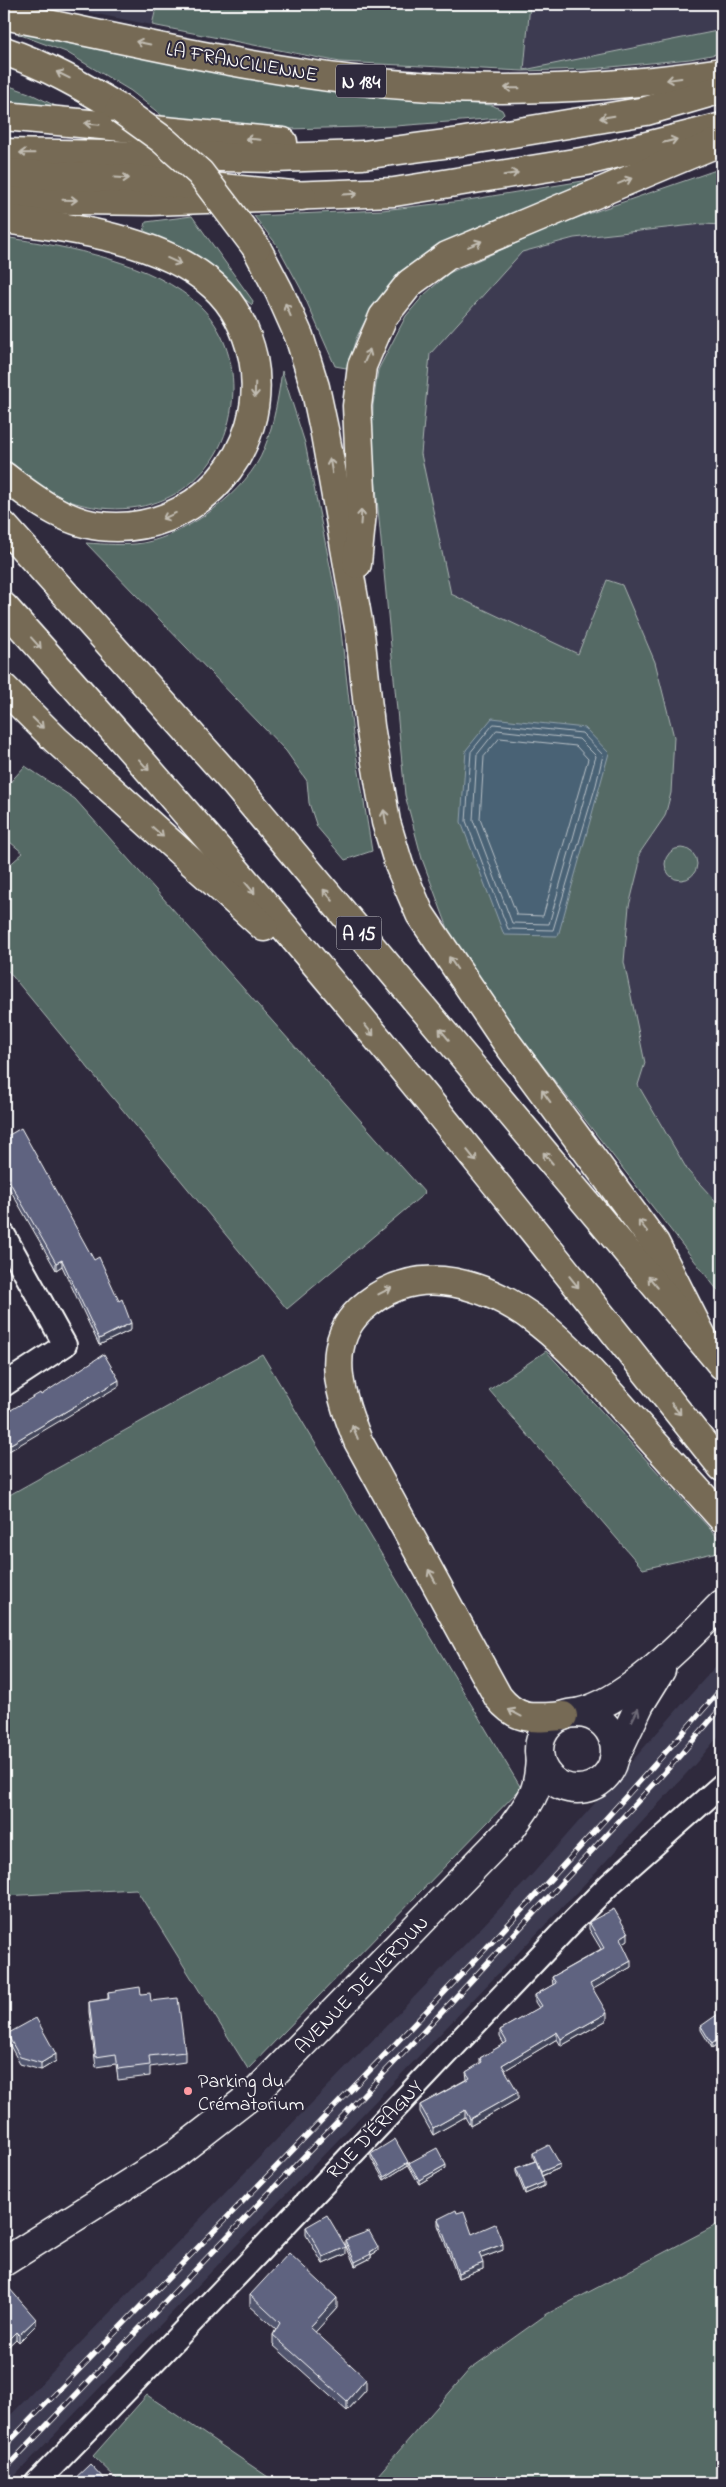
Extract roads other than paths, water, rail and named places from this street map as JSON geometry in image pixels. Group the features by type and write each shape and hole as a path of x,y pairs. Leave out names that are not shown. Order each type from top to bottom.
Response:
{"highway":[{"name":"LA FRANCILIENNE","path":"4,15 287,70 354,80 411,85 539,89 650,82 722,72"},
{"path":"4,51 68,77 120,109 163,140 200,173 256,247 279,291 299,336 315,387 325,434 353,601 386,822 399,865 420,914 507,1043 655,1243 715,1356"},
{"path":"4,153 274,158 363,155 459,142 646,111 722,89"},
{"path":"4,116 297,143 459,142"},
{"path":"4,199 151,201 394,192 587,161 722,127"},
{"path":"353,601 362,512 357,406 362,366 383,317 410,283 447,256 722,141"},
{"path":"4,173 132,179 302,196"},
{"path":"4,219 92,232 160,254 188,267 214,286 236,312 249,341 256,387 250,427 242,448 225,475 198,500 168,518 133,527 99,526 65,516 28,494 4,476"},
{"name":"A 15","path":"4,526 236,785 715,1356"},
{"name":"A 15","path":"4,607 196,823 338,993 536,1233 722,1467"},
{"path":"4,688 56,740 338,993"},
{"path":"570,1715 523,1717 511,1711 498,1697 358,1441 343,1403 338,1365 340,1345 358,1312 376,1296 410,1282 430,1280 450,1282 471,1286 495,1294 522,1310 578,1359 722,1518"}],"main road":[{"path":"673,1653 640,1704 604,1778 584,1788 569,1788 556,1782 545,1772 540,1758 540,1743 546,1730 570,1715 603,1704 673,1653 722,1604"},
{"path":"570,1715 592,1716 604,1724 614,1744 614,1759"},
{"name":"AVENUE DE VERDUN","path":"4,2262 177,2152 258,2090 510,1830 538,1788 540,1758"},
{"name":"AVENUE DE VERDUN","path":"510,1830 546,1807 584,1788"}],"street":[{"path":"4,1235 65,1345 4,1385"},
{"name":"RUE D'ÉRAGNY","path":"36,2483 277,2234 332,2173 574,1920 610,1884 722,1785"}],"water":[{"path":"492,718 585,728 609,753 558,936 504,935 461,822 466,750"}],"railway":[{"path":"4,2447 458,1978 636,1786 722,1688"},
{"path":"4,2470 429,2026 675,1761 722,1707"}],"place":[{"name":"Parking du Crématorium","path":"188,2091"}]}
